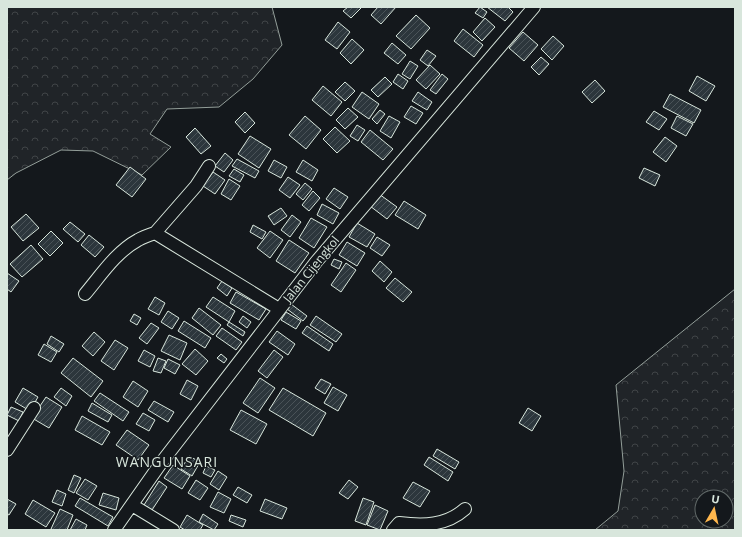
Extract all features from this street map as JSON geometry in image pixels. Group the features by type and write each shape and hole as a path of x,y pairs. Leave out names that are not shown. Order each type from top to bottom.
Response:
{"street":[{"name":"Jalan Cijengkol","path":"114,530 161,463 316,262 534,7"},
{"path":"85,294 107,267 122,252 137,240 155,233 196,186 209,166"},
{"path":"155,233 279,309"},
{"path":"7,450 34,408"},
{"path":"132,505 173,530"},
{"path":"393,530 399,523 414,525 439,524 459,515 465,509"}],"green space":[{"path":"7,7 272,7 282,45 253,79 219,107 167,109 150,134 171,147 142,175 93,151 61,150 16,173 7,180"},
{"path":"735,289 735,530 595,530 618,511 624,471 616,385"}],"building":[{"path":"348,7 362,7 351,18 343,11"},
{"path":"378,7 396,7 381,24 371,15"},
{"path":"480,7 487,12 483,18 475,13"},
{"path":"487,7 508,7 513,12 505,21"},
{"path":"416,15 430,28 411,49 396,36"},
{"path":"485,18 495,27 482,41 473,32"},
{"path":"338,22 350,32 337,49 325,40"},
{"path":"463,29 483,45 474,57 454,41"},
{"path":"523,32 538,45 524,61 509,48"},
{"path":"553,36 564,46 552,60 541,49"},
{"path":"352,39 364,50 351,64 340,53"},
{"path":"392,43 406,55 398,64 384,53"},
{"path":"427,50 436,56 428,66 420,60"},
{"path":"541,57 549,64 539,75 531,67"},
{"path":"410,61 418,66 410,79 402,74"},
{"path":"430,65 440,74 426,89 416,80"},
{"path":"398,74 408,81 403,89 393,82"},
{"path":"442,74 448,79 436,94 430,90"},
{"path":"697,76 715,86 706,101 689,91"},
{"path":"385,77 392,84 378,97 371,90"},
{"path":"595,80 605,91 592,103 582,92"},
{"path":"345,82 355,91 345,101 335,92"},
{"path":"323,86 342,102 331,116 312,100"},
{"path":"362,92 379,104 369,119 352,107"},
{"path":"418,92 432,102 427,110 412,101"},
{"path":"670,94 701,110 694,123 663,107"},
{"path":"411,106 423,113 416,124 404,117"},
{"path":"348,108 358,117 345,129 336,120"},
{"path":"380,110 385,114 377,124 372,119"},
{"path":"654,111 667,119 659,130 646,122"},
{"path":"245,112 255,123 245,133 235,122"},
{"path":"305,116 321,130 306,149 289,135"},
{"path":"389,116 400,122 391,138 380,131"},
{"path":"677,116 693,124 686,136 671,128"},
{"path":"357,125 365,130 358,141 350,136"},
{"path":"335,127 350,141 337,153 323,139"},
{"path":"195,128 211,146 201,154 186,137"},
{"path":"370,130 393,149 383,160 361,142"},
{"path":"250,136 271,149 259,168 238,154"},
{"path":"665,137 677,146 666,162 653,152"},
{"path":"225,153 233,160 224,172 215,166"},
{"path":"237,159 259,171 255,178 232,166"},
{"path":"274,160 287,167 281,178 268,171"},
{"path":"303,160 318,170 312,181 296,172"},
{"path":"130,167 146,179 132,197 116,185"},
{"path":"644,168 660,175 655,186 639,178"},
{"path":"234,169 244,175 240,182 229,176"},
{"path":"213,172 225,180 215,194 203,186"},
{"path":"288,177 300,185 290,198 279,190"},
{"path":"229,179 240,186 231,200 221,194"},
{"path":"305,183 312,189 303,200 296,194"},
{"path":"334,188 348,197 340,209 326,199"},
{"path":"313,191 320,198 309,211 302,205"},
{"path":"379,194 397,207 387,219 370,206"},
{"path":"404,201 426,215 418,229 395,215"},
{"path":"322,204 339,213 333,224 317,215"},
{"path":"281,208 287,216 274,225 268,216"},
{"path":"26,214 39,228 23,241 11,227"},
{"path":"292,215 301,222 290,237 281,230"},
{"path":"311,218 327,227 314,248 299,238"},
{"path":"70,222 85,234 78,242 63,229"},
{"path":"357,223 375,234 367,247 349,237"},
{"path":"253,225 266,232 262,239 250,232"},
{"path":"51,231 63,243 50,256 38,244"},
{"path":"270,231 283,240 270,258 257,248"},
{"path":"89,235 104,247 95,257 81,245"},
{"path":"377,237 390,245 382,256 370,248"},
{"path":"289,240 309,253 295,273 276,261"},
{"path":"347,242 365,253 357,266 339,255"},
{"path":"31,245 43,259 22,277 10,264"},
{"path":"334,259 342,262 339,269 331,265"},
{"path":"380,261 392,272 384,282 372,271"},
{"path":"346,263 356,270 341,292 331,285"},
{"path":"7,273 19,281 11,292 7,289"},
{"path":"395,278 412,292 403,302 386,288"},
{"path":"222,281 232,288 227,296 217,288"},
{"path":"236,292 266,309 259,320 230,303"},
{"path":"155,297 165,303 159,315 148,309"},
{"path":"213,297 235,311 229,322 206,307"},
{"path":"291,304 307,316 303,321 287,309"},
{"path":"199,308 221,325 213,335 192,318"},
{"path":"168,311 179,318 172,329 161,322"},
{"path":"286,312 301,321 296,329 281,320"},
{"path":"134,314 141,318 137,325 130,321"},
{"path":"243,316 251,322 247,328 239,322"},
{"path":"316,316 342,334 336,342 310,325"},
{"path":"184,321 211,338 205,348 178,331"},
{"path":"229,322 245,332 243,336 227,325"},
{"path":"151,323 159,328 147,344 139,338"},
{"path":"307,326 333,344 329,351 302,333"},
{"path":"222,328 242,342 236,350 216,336"},
{"path":"277,331 295,344 288,355 269,342"},
{"path":"94,332 105,342 93,356 82,346"},
{"path":"169,335 187,343 180,360 161,351"},
{"path":"51,336 64,344 59,352 47,344"},
{"path":"115,340 128,348 114,370 101,361"},
{"path":"44,344 57,352 51,362 38,355"},
{"path":"195,349 208,361 196,375 182,364"},
{"path":"144,350 155,356 150,367 138,361"},
{"path":"274,350 283,357 267,378 258,371"},
{"path":"221,354 227,359 224,363 217,358"},
{"path":"73,358 103,381 91,397 61,373"},
{"path":"158,358 166,361 161,373 153,371"},
{"path":"168,359 180,365 175,374 164,368"},
{"path":"260,378 275,388 258,413 243,403"},
{"path":"321,379 331,384 325,394 315,388"},
{"path":"187,380 198,386 191,400 180,394"},
{"path":"133,381 148,391 138,407 123,397"},
{"path":"333,387 347,395 338,411 324,403"},
{"path":"23,388 38,397 30,411 15,402"},
{"path":"61,388 72,396 66,406 54,397"},
{"path":"283,388 326,413 313,436 269,410"},
{"path":"100,393 129,412 123,421 94,401"},
{"path":"46,397 62,407 49,428 32,418"},
{"path":"154,401 174,412 168,422 148,410"},
{"path":"92,403 112,415 108,422 88,411"},
{"path":"11,407 23,412 19,421 7,415"},
{"path":"528,408 541,416 532,431 519,423"},
{"path":"241,410 267,424 256,444 230,430"},
{"path":"143,413 155,420 149,431 136,424"},
{"path":"82,416 110,432 102,445 75,430"},
{"path":"127,430 149,445 138,460 116,445"},
{"path":"437,449 459,462 455,469 433,456"},
{"path":"189,456 200,462 192,476 181,469"},
{"path":"429,457 453,472 448,481 424,465"},
{"path":"173,465 190,476 182,489 164,478"},
{"path":"206,466 215,470 211,477 203,473"},
{"path":"218,471 227,477 219,490 210,484"},
{"path":"74,475 81,478 74,493 68,490"},
{"path":"85,479 97,486 88,500 76,493"},
{"path":"196,480 208,488 200,500 188,493"},
{"path":"349,480 358,487 348,499 339,493"},
{"path":"159,481 167,487 152,510 144,505"},
{"path":"413,482 430,491 420,507 403,498"},
{"path":"238,487 252,495 247,503 233,495"},
{"path":"57,490 66,494 62,506 52,502"},
{"path":"218,492 231,499 224,513 210,507"},
{"path":"103,493 119,498 116,510 99,505"},
{"path":"80,498 113,517 108,526 75,506"},
{"path":"363,498 374,502 366,525 355,521"},
{"path":"7,499 16,504 9,515 7,514"},
{"path":"265,499 287,508 282,519 260,511"},
{"path":"33,500 55,513 46,527 25,514"},
{"path":"375,505 388,511 380,530 367,525"},
{"path":"60,509 73,515 67,530 53,530 51,529"},
{"path":"203,514 218,524 214,530 199,522"},
{"path":"187,515 203,525 200,530 185,530 180,527"},
{"path":"231,515 246,520 243,527 229,521"},
{"path":"76,519 87,525 85,530 70,530"}],"district":[{"name":"WANGUNSARI","path":"167,461"}]}
